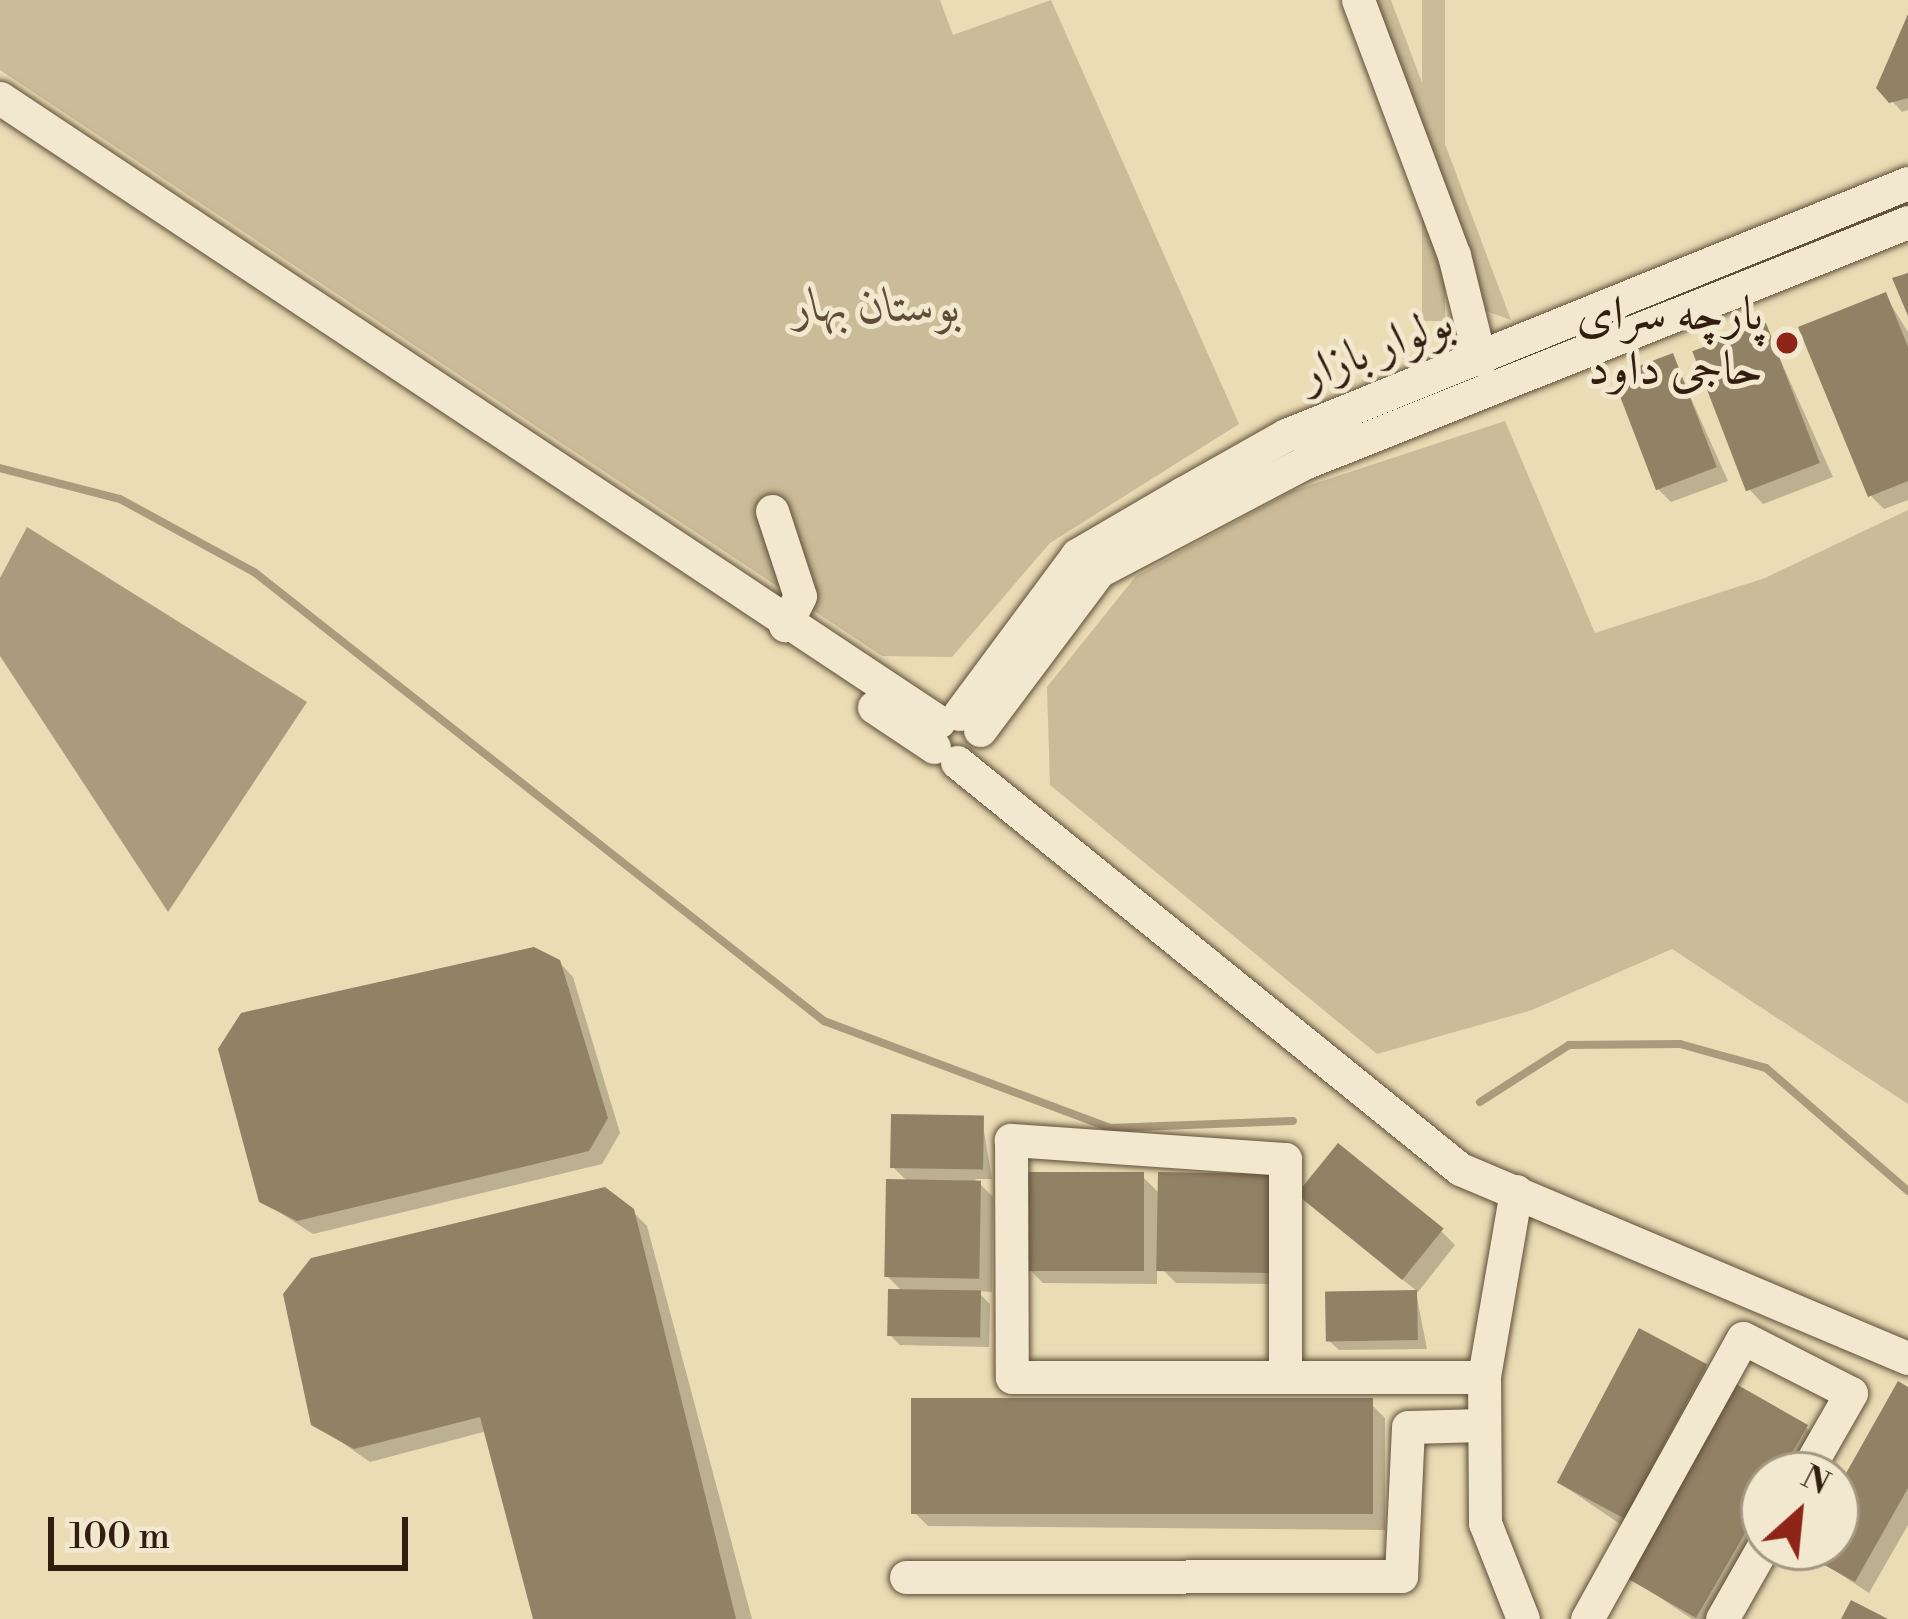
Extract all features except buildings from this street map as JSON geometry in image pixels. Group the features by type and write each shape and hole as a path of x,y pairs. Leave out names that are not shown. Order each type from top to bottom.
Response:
{"street":[{"path":"1358,0 1454,255 1480,361"},
{"path":"0,98 958,738 1516,1191 1908,1358"},
{"path":"0,123 958,738"},
{"name":"بولوار بازار","path":"958,738 1077,555 1286,435 1480,361 1908,183"},
{"path":"958,738 1099,572 1304,463 1908,222"},
{"path":"772,511 800,596 785,625"},
{"path":"1285,1377 1285,1159 1011,1140 1012,1377 1285,1377 1484,1377"},
{"path":"1516,1191 1484,1377 1485,1523 1523,1619"},
{"path":"1587,1619 1743,1338 1851,1394 1818,1451"},
{"path":"906,1577 1401,1576 1408,1427 1484,1425"},
{"path":"1722,1619 1749,1571"}],"green space":[{"name":"بوستان بهار","path":"0,0 940,0 953,35 1051,0 1239,424 1050,543 952,657 882,656 0,70"},
{"path":"1375,0 1391,0 1511,320 1480,309"},
{"path":"1422,0 1445,0 1445,321 1422,321"},
{"path":"1505,421 1595,633 1765,578 1908,510 1908,1104 1672,949 1532,1010 1377,1054 1050,785 1047,687 1136,576 1292,491"}],"shaded area":[{"path":"27,527 307,702 168,912 0,656 0,578"}],"waterway":[{"path":"0,468 120,499 254,572 824,1021 1110,1128 1293,1121"},
{"path":"1480,1102 1569,1045 1680,1044 1766,1068 1908,1191"}],"place":[{"name":"پارچه سرای حاجی داود","path":"1787,343"}]}
